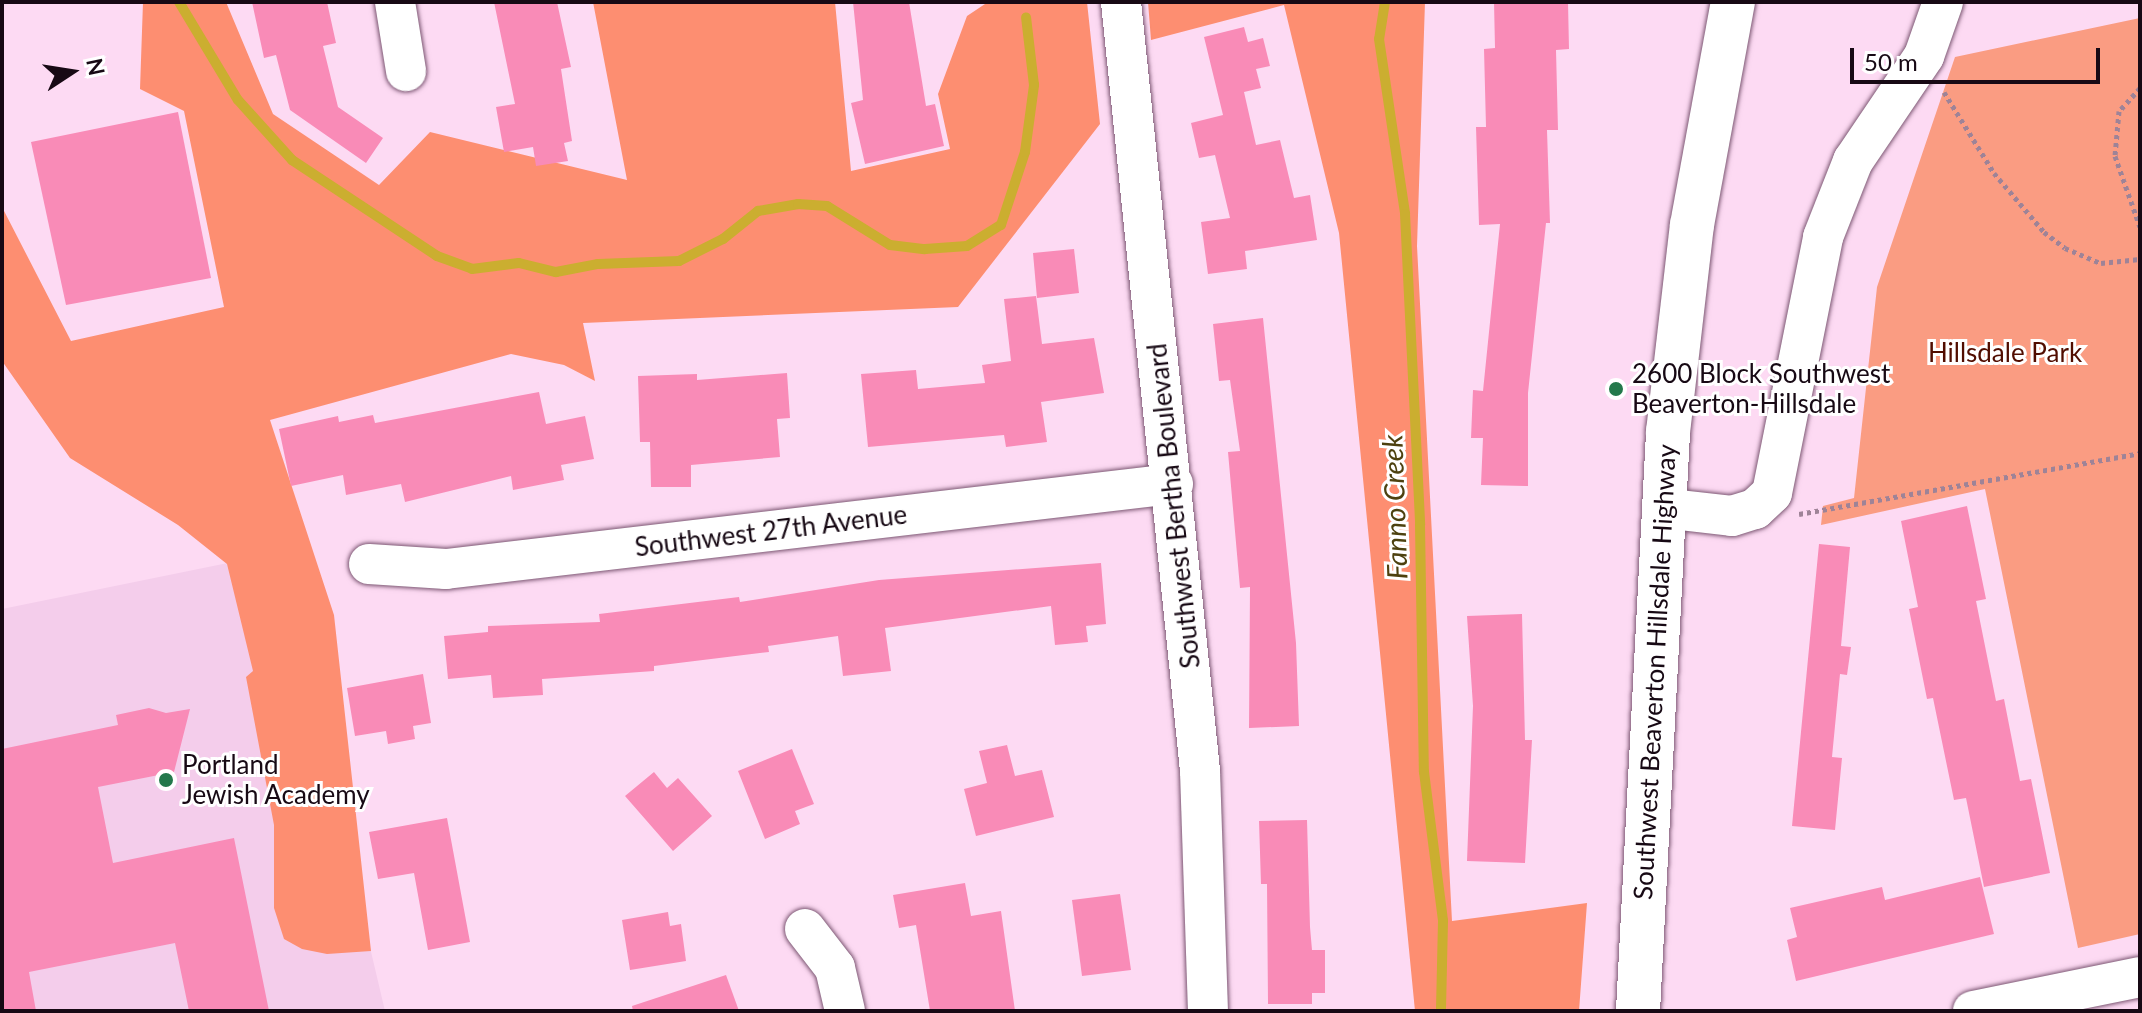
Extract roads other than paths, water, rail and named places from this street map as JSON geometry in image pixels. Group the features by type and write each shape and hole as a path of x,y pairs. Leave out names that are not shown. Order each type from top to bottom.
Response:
{"main road":[{"name":"Southwest Beaverton Hillsdale Highway","path":"1638,1011 1662,508 1692,225 1733,2"}],"street":[{"path":"395,2 406,71"},
{"name":"Southwest Bertha Boulevard","path":"1121,2 1173,484 1200,771 1208,1011"},
{"path":"1662,508 1732,516 1761,505 1778,474 1823,237 1853,161 1918,64 1943,2"},
{"name":"Southwest 27th Avenue","path":"369,564 446,569 1173,484"},
{"path":"805,929 835,968 845,1011"},
{"path":"1973,1011 2140,977"}],"waterway":[{"path":"179,2 238,100 292,160 437,256 472,269 519,263 556,272 598,264 679,261 723,239 758,211 798,204 827,206 890,245 925,249 967,246 1001,225 1025,152 1034,85 1026,17"},
{"name":"Fanno Creek","path":"1385,2 1379,39 1405,214 1420,525 1424,772 1443,921 1441,1011"}],"place":[{"name":"2600 Block Southwest Beaverton-Hillsdale","path":"1616,389"},
{"name":"Portland Jewish Academy","path":"166,780"}],"park label":[{"name":"Hillsdale Park","path":"2005,353"}]}
